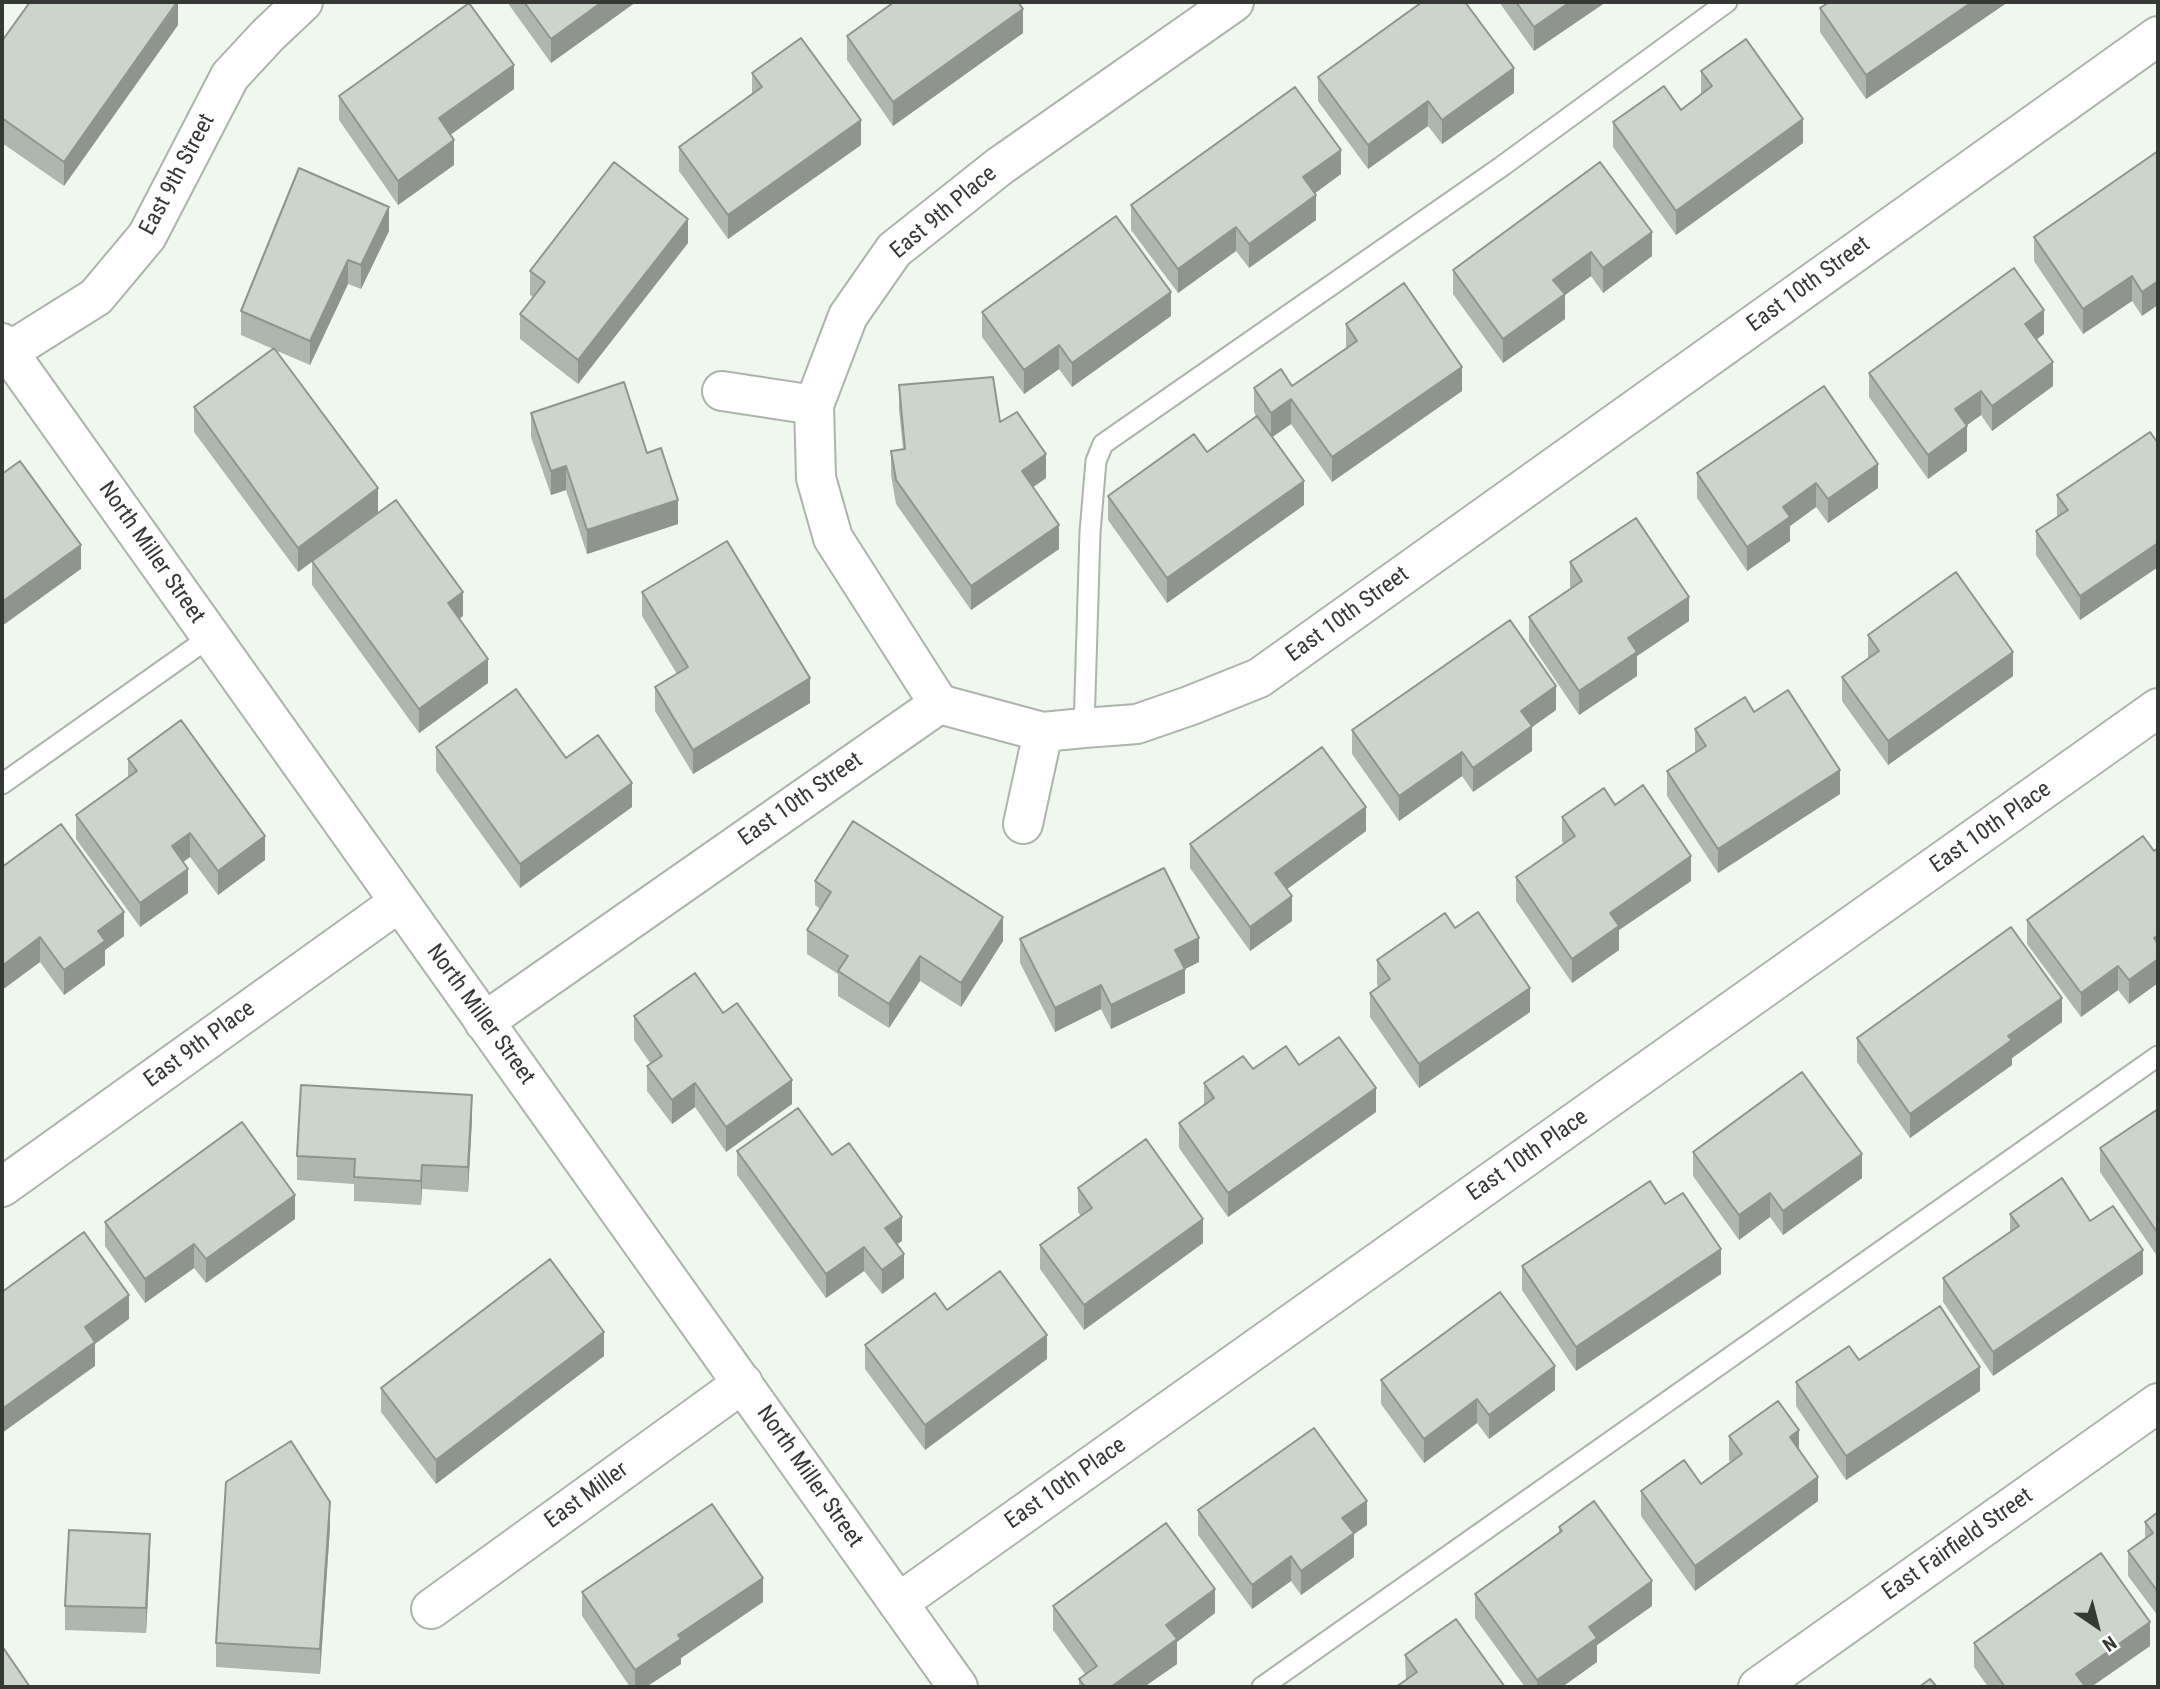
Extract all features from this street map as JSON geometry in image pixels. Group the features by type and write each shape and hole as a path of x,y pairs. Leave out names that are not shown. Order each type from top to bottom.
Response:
{"street":[{"name":"East 9th Street","path":"4,350 96,297 147,236 230,76 303,2"},
{"name":"East 9th Place","path":"939,704 833,538 816,478 814,405 848,316 894,250 1000,166 1234,2"},
{"name":"East 10th Street","path":"484,1022 939,704 1043,732 1084,729 1137,724 1259,678 2158,36"},
{"name":"North Miller Street","path":"4,350 958,1687"},
{"path":"722,391 814,405"},
{"name":"East 10th Place","path":"898,1604 2158,708"},
{"path":"1023,824 1043,732"},
{"name":"East 9th Place","path":"2,1187 398,903"},
{"name":"East Miller","path":"431,1609 743,1383"},
{"name":"East Fairfield Street","path":"1758,1687 2158,1403"}],"lane":[{"path":"1084,729 1090,532 1096,461 1103,444 1501,167 1727,2"},
{"path":"2,784 210,637"},
{"path":"1262,1687 2158,1056"}],"building":[{"path":"30,2 177,2 64,162 2,118 2,41"},
{"path":"524,2 602,2 551,39"},
{"path":"894,2 1018,2 1023,9 893,102 847,36"},
{"path":"1422,2 1465,2 1514,68 1442,120 1428,101 1368,145 1318,77"},
{"path":"1516,2 1570,2 1534,27"},
{"path":"1829,2 1972,2 1866,75 1820,8"},
{"path":"469,3 514,65 439,118 454,140 398,181 339,96"},
{"path":"801,38 861,120 728,215 679,147 762,87 752,73"},
{"path":"1746,39 1803,119 1676,211 1613,122 1664,86 1681,110 1712,86 1701,71"},
{"path":"1295,87 1341,150 1303,177 1316,195 1249,244 1236,227 1178,269 1131,205"},
{"path":"2158,151 2158,281 2142,292 2132,276 2083,309 2034,237"},
{"path":"614,162 688,219 578,360 520,314 545,282 530,271"},
{"path":"1600,162 1652,232 1603,268 1591,252 1553,280 1565,294 1503,339 1453,270"},
{"path":"299,168 389,207 361,265 348,260 310,341 241,311"},
{"path":"1116,216 1171,292 1072,363 1059,345 1024,370 982,312"},
{"path":"2014,268 2044,310 2025,324 2053,362 1992,406 1981,391 1955,409 1967,426 1928,455 1869,373"},
{"path":"1404,283 1462,367 1332,457 1291,399 1271,413 1254,388 1281,369 1292,386 1357,341 1346,324"},
{"path":"274,348 378,488 298,548 194,407"},
{"path":"993,377 1000,422 1017,412 1046,454 1022,471 1059,525 971,586 896,480 891,451 905,449 899,385"},
{"path":"624,382 647,453 661,448 678,500 587,530 566,466 551,471 531,413"},
{"path":"1824,386 1878,464 1828,499 1816,483 1783,507 1790,517 1747,547 1697,473"},
{"path":"1257,416 1304,481 1167,578 1108,496 1194,434 1207,452"},
{"path":"2150,432 2158,443 2158,543 2080,596 2036,531 2068,510 2057,495"},
{"path":"20,461 81,545 2,602 2,474"},
{"path":"396,500 463,592 448,603 488,659 419,709 312,561"},
{"path":"1636,518 1689,597 1628,638 1637,652 1579,691 1529,617 1582,581 1570,562"},
{"path":"727,541 810,678 693,750 655,687 688,667 642,592"},
{"path":"1956,572 2013,652 1888,741 1842,677 1879,651 1868,635"},
{"path":"1510,620 1556,686 1521,711 1532,726 1473,768 1462,752 1399,796 1352,730"},
{"path":"516,689 566,758 598,735 632,783 520,864 436,747"},
{"path":"1788,690 1840,770 1718,849 1667,771 1706,746 1695,729 1745,697 1754,712"},
{"path":"181,720 265,836 218,871 190,833 172,846 188,869 140,903 76,815 137,771 128,759"},
{"path":"1322,747 1366,807 1275,873 1292,896 1250,927 1190,844"},
{"path":"1643,785 1691,856 1610,913 1619,926 1572,959 1516,877 1575,836 1562,817 1604,788 1615,805"},
{"path":"853,821 1003,917 961,983 920,956 889,1004 838,971 848,956 807,930 831,892 815,881"},
{"path":"61,824 124,912 98,931 105,941 64,970 40,937 2,966 2,867"},
{"path":"2143,836 2154,851 2158,848 2158,935 2154,938 2158,944 2158,959 2129,980 2118,966 2081,993 2027,920"},
{"path":"1164,868 1199,938 1175,950 1185,969 1111,1005 1101,985 1055,1008 1020,939"},
{"path":"1478,912 1530,988 1419,1064 1370,993 1390,979 1377,960 1445,913 1455,928"},
{"path":"2011,927 2062,998 2008,1036 2012,1040 1910,1114 1857,1038"},
{"path":"695,973 723,1013 737,1003 792,1080 726,1127 695,1083 672,1100 647,1066 662,1056 634,1016"},
{"path":"1339,1037 1376,1088 1228,1193 1179,1123 1214,1098 1204,1083 1243,1056 1253,1069 1286,1046 1299,1065"},
{"path":"1802,1072 1862,1154 1783,1211 1770,1193 1739,1215 1693,1152"},
{"path":"301,1085 472,1095 468,1167 422,1165 421,1181 354,1177 355,1159 297,1156"},
{"path":"798,1108 832,1155 849,1143 902,1217 885,1228 904,1254 882,1270 864,1247 826,1274 737,1151"},
{"path":"2158,1109 2158,1231 2157,1232 2100,1148"},
{"path":"242,1122 295,1195 206,1259 194,1244 145,1279 105,1222"},
{"path":"1146,1139 1203,1219 1084,1305 1040,1245 1092,1208 1078,1188"},
{"path":"2062,1178 2090,1221 2113,1206 2143,1250 1993,1352 1943,1278 2019,1226 2010,1214"},
{"path":"1650,1181 1665,1204 1683,1193 1721,1249 1576,1347 1522,1266"},
{"path":"84,1232 129,1295 85,1327 95,1342 2,1409 2,1292"},
{"path":"550,1259 604,1332 436,1460 381,1388"},
{"path":"1000,1271 1047,1335 925,1425 865,1345 935,1293 947,1310"},
{"path":"1500,1292 1555,1366 1489,1415 1477,1399 1424,1439 1381,1380"},
{"path":"1940,1306 1980,1367 1846,1456 1796,1382 1849,1346 1859,1360"},
{"path":"1778,1401 1799,1430 1790,1437 1818,1477 1695,1566 1641,1491 1684,1460 1701,1484 1742,1454 1729,1436"},
{"path":"1314,1428 1367,1501 1342,1518 1354,1533 1301,1571 1291,1556 1252,1585 1198,1510"},
{"path":"291,1441 330,1502 320,1649 216,1643 226,1482"},
{"path":"1594,1501 1652,1581 1589,1627 1597,1638 1537,1680 1475,1594 1562,1531 1559,1527"},
{"path":"712,1504 763,1578 678,1635 681,1639 635,1670 582,1592"},
{"path":"2158,1512 2158,1592 2128,1551 2153,1533 2145,1522"},
{"path":"1166,1523 1215,1589 1166,1625 1177,1639 1111,1687 1085,1687 1079,1679 1097,1666 1053,1606"},
{"path":"69,1530 150,1534 146,1608 65,1606"},
{"path":"2101,1553 2150,1622 2076,1674 2084,1685 2081,1687 2005,1687 1974,1643"},
{"path":"1456,1619 1505,1687 1396,1687 1417,1672 1405,1655"},
{"path":"2,1646 30,1687 2,1687"},
{"path":"1930,1679 1937,1687 1919,1687"}]}
